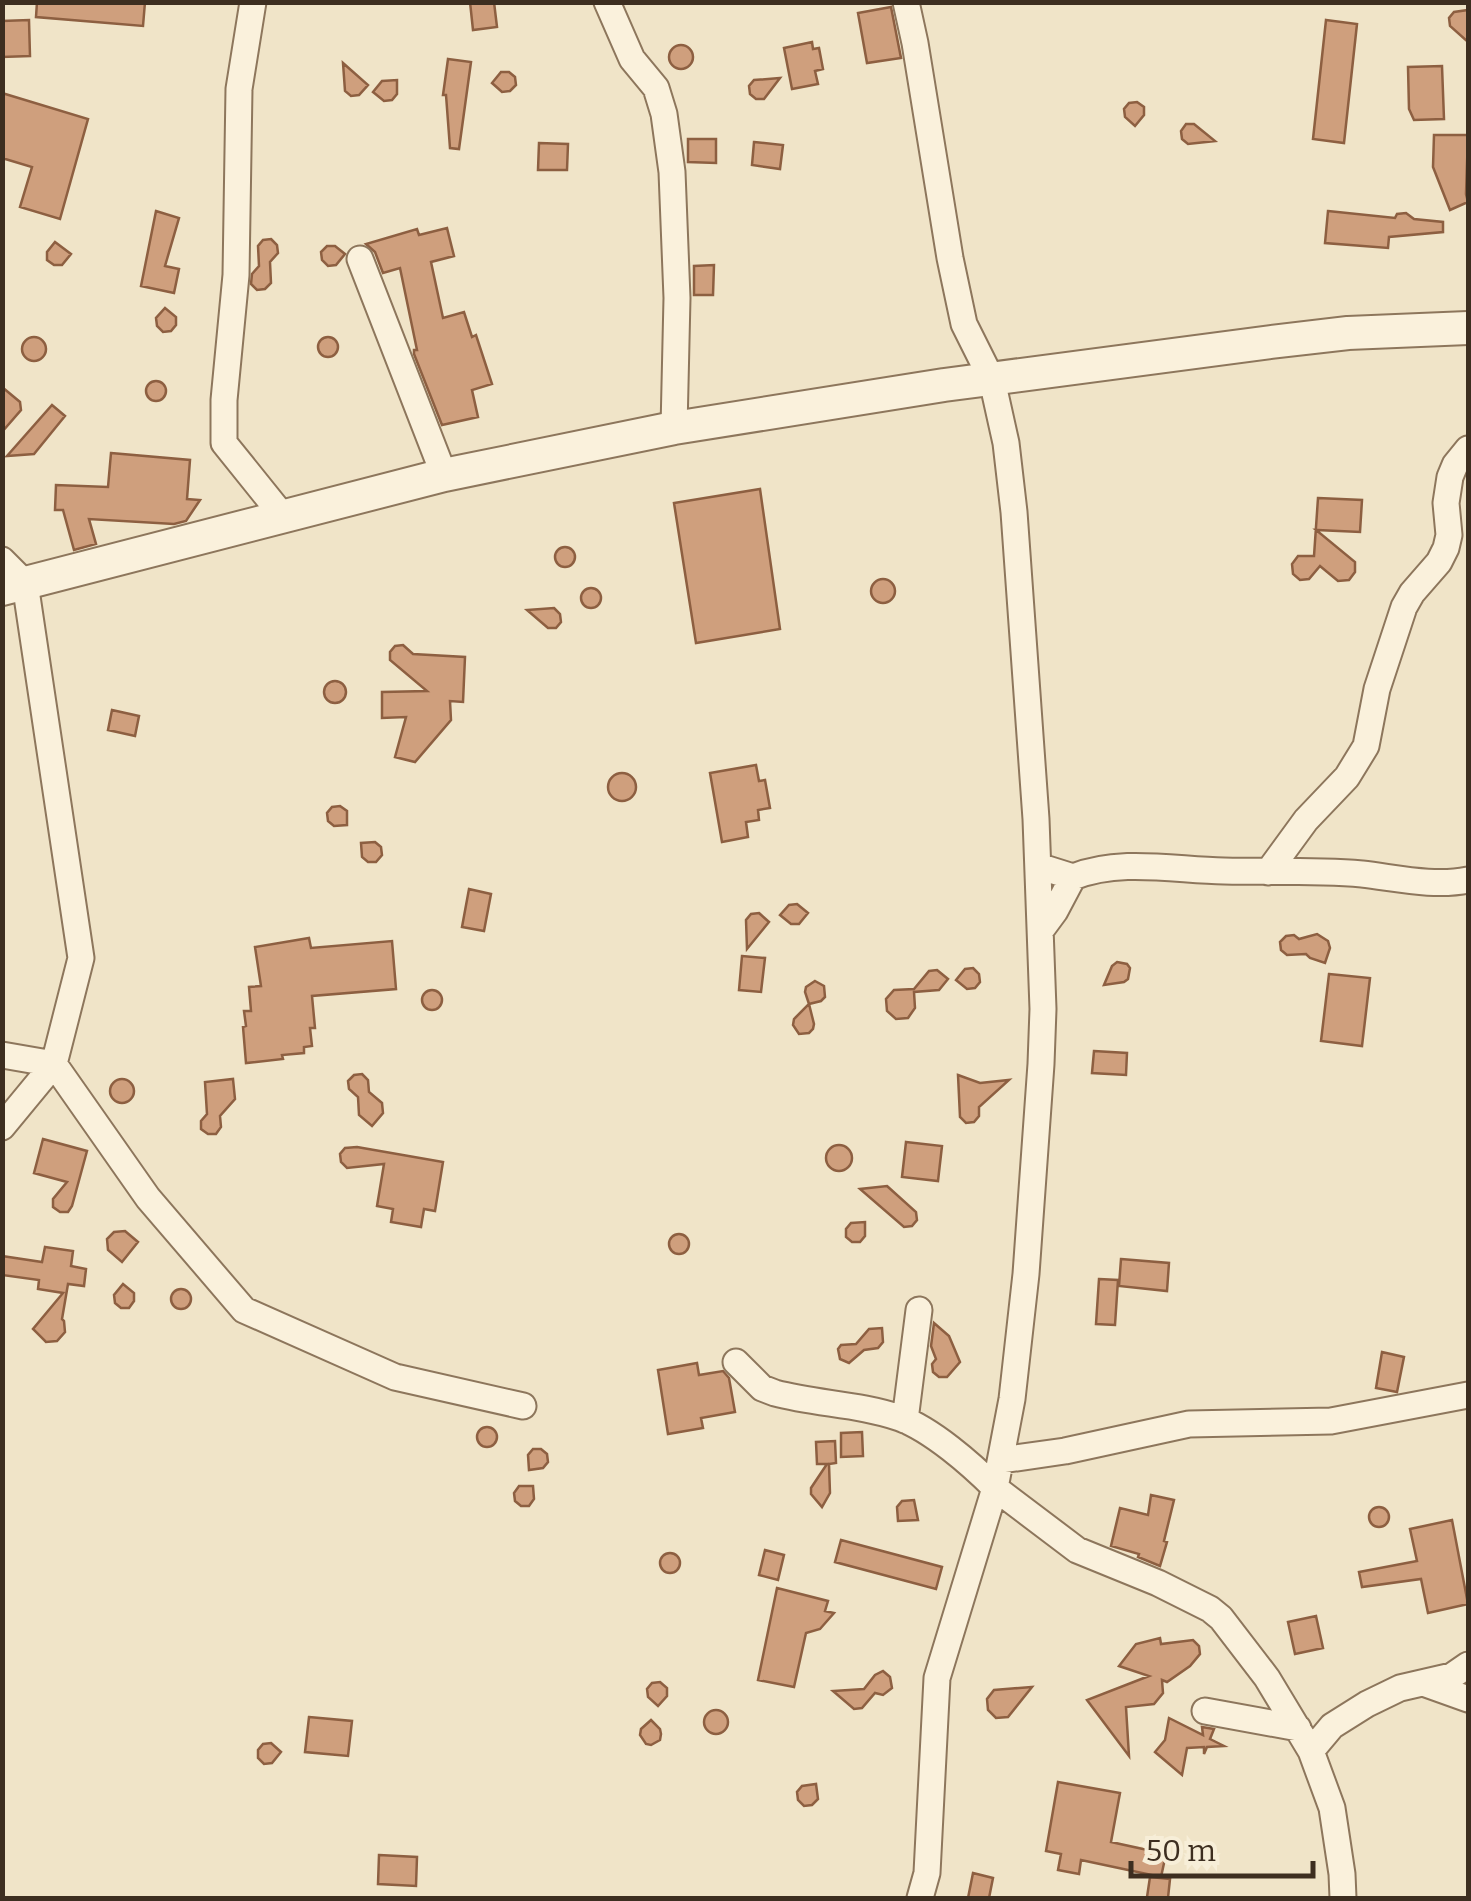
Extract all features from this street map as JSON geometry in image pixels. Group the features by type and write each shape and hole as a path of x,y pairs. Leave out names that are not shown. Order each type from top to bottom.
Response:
{"street":[{"path":"253,2 239,89 236,276 224,400 224,443 282,516"},
{"path":"608,2 632,59 656,88 664,114 672,172 677,298 674,428"},
{"path":"906,2 964,324 992,380 1006,443 1028,690 1042,1009 1036,1152 1012,1399 995,1488 937,1678 927,1873 920,1898"},
{"path":"360,258 444,475"},
{"path":"2,1127 54,1064 81,958 10,578 124,559 444,475 674,428 908,391 1329,335 1468,328"},
{"path":"1268,872 1306,820 1347,777 1366,746 1377,689 1404,607 1446,548 1450,477 1468,448"},
{"path":"1038,866 1072,877 1124,866 1357,874 1438,883 1468,880"},
{"path":"1040,930 1055,911 1072,877"},
{"path":"2,1055 54,1064 148,1198 244,1310 395,1377 523,1406"},
{"path":"905,1420 919,1310"},
{"path":"736,1362 762,1388 905,1420 966,1460 995,1488 1076,1550 1210,1609 1238,1637 1268,1678 1311,1751 1332,1808 1342,1898"},
{"path":"966,1460 1002,1454 1065,1452 1188,1424 1331,1421 1468,1395"},
{"path":"1311,1751 1332,1726 1367,1704 1400,1688 1452,1676 1468,1665"},
{"path":"1426,1684 1468,1699"},
{"path":"1205,1711 1298,1728"}],"building":[{"path":"37,2 145,2 143,26 36,17"},
{"path":"470,2 494,2 497,27 473,30"},
{"path":"891,7 901,58 867,63 858,13"},
{"path":"1468,10 1468,42 1450,26 1449,18 1454,12"},
{"path":"29,20 30,56 2,57 2,21"},
{"path":"1326,20 1357,24 1344,143 1313,139"},
{"path":"812,42 813,49 819,48 823,69 815,71 818,84 792,89 784,48"},
{"path":"681,45 693,57 681,69 669,57"},
{"path":"448,59 471,62 459,149 450,148 443,95"},
{"path":"343,63 368,85 359,95 351,96 345,91"},
{"path":"1442,66 1444,119 1414,120 1409,109 1408,67"},
{"path":"501,72 515,77 516,85 510,91 502,92 492,83"},
{"path":"780,78 764,99 750,94 749,86 754,80"},
{"path":"397,80 397,94 392,100 384,101 373,92 382,81"},
{"path":"2,93 88,119 60,219 20,207 32,167 2,158"},
{"path":"1137,102 1144,107 1144,115 1135,126 1125,117 1124,109"},
{"path":"1186,124 1194,124 1215,141 1188,144 1181,131"},
{"path":"1434,135 1468,135 1468,202 1450,210 1433,167"},
{"path":"688,139 716,139 716,163 688,162"},
{"path":"754,142 783,145 780,169 752,165"},
{"path":"539,143 568,144 567,170 538,170"},
{"path":"156,211 179,218 165,266 179,269 174,293 141,286"},
{"path":"1328,211 1395,218 1406,213 1414,219 1443,222 1443,232 1389,237 1388,248 1325,243"},
{"path":"447,228 454,256 431,262 443,318 464,312 492,384 472,390 478,417 442,425 414,354 417,350 400,268 383,273 375,252 366,244 417,229 419,235"},
{"path":"271,239 278,253 270,262 271,283 257,290 251,284 252,274 259,266 258,246"},
{"path":"55,242 71,254 62,265 47,260 47,252"},
{"path":"327,246 335,246 345,254 336,265 328,266 322,260 321,252"},
{"path":"714,265 713,295 694,295 694,266"},
{"path":"165,308 176,317 176,325 163,332 156,318"},
{"path":"34,337 43,340 43,358 34,361 25,358 22,349 25,340"},
{"path":"328,337 338,347 328,357 318,347"},
{"path":"152,381 160,381 166,391 160,401 152,401 146,395 146,387"},
{"path":"2,387 20,402 21,410 2,432"},
{"path":"52,405 65,416 34,454 7,456"},
{"path":"111,453 190,460 187,499 200,500 186,521 174,524 89,519 96,544 74,550 63,510 55,510 56,485 108,487"},
{"path":"760,489 780,629 696,643 674,503"},
{"path":"1318,498 1362,500 1360,532 1316,530 1355,562 1355,572 1349,580 1338,581 1320,566 1309,579 1300,580 1293,574 1292,564 1298,556 1314,556"},
{"path":"565,547 575,557 565,567 555,557"},
{"path":"883,579 892,582 892,600 883,603 874,600 871,591 874,582"},
{"path":"591,588 601,598 591,608 581,598"},
{"path":"554,608 561,622 556,628 548,628 527,610"},
{"path":"403,645 413,654 465,657 463,702 450,701 451,720 415,762 395,757 406,717 382,718 382,692 427,691 390,660 395,646"},
{"path":"335,681 343,684 343,700 335,703 327,700 324,692 327,684"},
{"path":"112,710 139,716 135,736 108,730"},
{"path":"756,765 759,781 765,780 770,808 758,810 759,820 746,822 748,837 722,842 710,773"},
{"path":"622,773 632,777 636,787 632,797 622,801 612,797 608,787 612,777"},
{"path":"340,806 347,811 347,825 334,826 327,813"},
{"path":"375,842 382,855 376,862 368,862 362,857 361,843"},
{"path":"469,889 491,894 484,931 462,927"},
{"path":"797,904 808,913 799,924 791,924 780,915 789,905"},
{"path":"759,913 769,922 747,949 746,920"},
{"path":"1317,934 1328,941 1330,948 1325,963 1306,954 1287,955 1281,950 1280,942 1286,936 1299,939"},
{"path":"309,938 311,948 392,941 396,989 312,996 312,1046 304,1047 304,1053 282,1055 283,1059 246,1063 244,1011 251,1011 249,987 261,986 255,947"},
{"path":"742,956 765,958 761,992 739,990"},
{"path":"1117,962 1130,968 1128,979 1104,985 1112,966"},
{"path":"973,968 980,982 967,989 956,980 965,969"},
{"path":"937,970 948,979 939,990 914,992 915,1008 908,1018 896,1019 887,1011 886,999 894,990 914,989 929,971"},
{"path":"1329,974 1370,978 1362,1046 1321,1041"},
{"path":"815,981 824,986 825,997 809,1004 806,987"},
{"path":"432,990 442,1000 432,1010 422,1000"},
{"path":"809,1004 813,1029 799,1034 794,1019"},
{"path":"1094,1051 1127,1053 1126,1075 1092,1073"},
{"path":"362,1074 368,1080 369,1092 382,1103 383,1113 372,1126 359,1115 358,1097 349,1089 348,1081"},
{"path":"958,1075 980,1083 1009,1080 979,1107 974,1122 966,1123 960,1117"},
{"path":"122,1079 134,1091 122,1103 110,1091"},
{"path":"233,1079 235,1099 220,1116 221,1127 216,1134 208,1134 201,1129 207,1114 205,1082"},
{"path":"43,1139 87,1151 68,1212 53,1207 53,1199 67,1182 34,1173"},
{"path":"906,1142 942,1146 938,1181 902,1177"},
{"path":"839,1145 848,1149 852,1158 848,1167 839,1171 830,1167 826,1158 830,1149"},
{"path":"345,1148 443,1162 435,1211 424,1209 421,1227 391,1222 393,1209 377,1206 384,1164 347,1168 341,1162 340,1154"},
{"path":"887,1186 916,1212 917,1220 912,1226 904,1227 860,1189"},
{"path":"865,1222 865,1236 860,1242 846,1237 851,1223"},
{"path":"125,1231 138,1242 122,1262 108,1250 107,1239 114,1232"},
{"path":"679,1234 689,1244 679,1254 669,1244"},
{"path":"45,1247 73,1251 71,1266 86,1269 84,1286 68,1284 62,1319 65,1332 57,1341 46,1342 33,1329 63,1293 38,1289 39,1280 2,1275 2,1256 42,1262"},
{"path":"1121,1259 1169,1263 1167,1291 1119,1286"},
{"path":"1099,1279 1118,1280 1115,1325 1096,1324"},
{"path":"123,1284 134,1293 129,1308 115,1303 114,1295"},
{"path":"181,1289 191,1299 181,1309 171,1299"},
{"path":"934,1323 949,1336 960,1362 947,1377 933,1372"},
{"path":"882,1328 883,1342 878,1348 864,1350 849,1363 840,1359 841,1345 856,1344 869,1329"},
{"path":"1382,1352 1404,1357 1397,1392 1376,1388"},
{"path":"697,1363 699,1375 723,1371 729,1378 735,1412 701,1418 703,1428 668,1434 658,1370"},
{"path":"487,1427 497,1437 487,1447 477,1437"},
{"path":"862,1432 863,1456 841,1457 841,1433"},
{"path":"835,1441 836,1463 829,1464 830,1493 822,1507 811,1494 827,1464 817,1464 816,1442"},
{"path":"533,1449 547,1454 548,1462 543,1468 529,1470 528,1455"},
{"path":"519,1486 533,1486 534,1499 529,1506 515,1501 514,1493"},
{"path":"1151,1495 1174,1500 1160,1566 1138,1557 1139,1554 1111,1546 1120,1508 1148,1515"},
{"path":"914,1500 918,1520 898,1521 897,1507 902,1501"},
{"path":"1379,1507 1389,1517 1379,1527 1369,1517"},
{"path":"1452,1520 1468,1604 1428,1613 1421,1579 1362,1587 1359,1572 1417,1561 1410,1529"},
{"path":"841,1540 942,1567 936,1589 835,1562"},
{"path":"765,1550 784,1555 778,1580 759,1575"},
{"path":"670,1553 680,1563 670,1573 660,1563"},
{"path":"777,1588 828,1601 825,1611 834,1613 820,1629 806,1633 794,1687 758,1680"},
{"path":"1316,1616 1323,1648 1295,1654 1288,1622"},
{"path":"1160,1638 1161,1644 1193,1640 1200,1654 1167,1682 1162,1680 1163,1693 1154,1704 1126,1707 1129,1756 1087,1700 1149,1676 1119,1666 1136,1644"},
{"path":"883,1671 890,1677 892,1688 883,1695 875,1693 862,1708 854,1709 833,1691 864,1689"},
{"path":"660,1682 667,1688 667,1696 658,1706 648,1697 647,1689"},
{"path":"1032,1687 1008,1717 996,1718 988,1710 987,1699 994,1690"},
{"path":"716,1710 728,1722 716,1734 704,1722"},
{"path":"309,1717 352,1721 348,1756 305,1752"},
{"path":"1169,1718 1203,1735 1202,1727 1214,1729 1210,1739 1224,1746 1207,1747 1204,1754 1204,1747 1187,1748 1182,1775 1155,1752 1165,1740"},
{"path":"651,1720 661,1734 660,1740 651,1745 640,1735"},
{"path":"271,1743 281,1752 272,1763 264,1764 258,1758 258,1750"},
{"path":"1058,1782 1120,1793 1111,1842 1166,1854 1161,1877 1081,1860 1079,1874 1058,1870 1061,1854 1046,1851"},
{"path":"816,1784 818,1799 804,1806 797,1792 802,1786"},
{"path":"379,1855 417,1857 416,1886 378,1884"},
{"path":"973,1873 993,1878 989,1898 968,1898"},
{"path":"1150,1877 1170,1879 1168,1898 1147,1897"}]}
